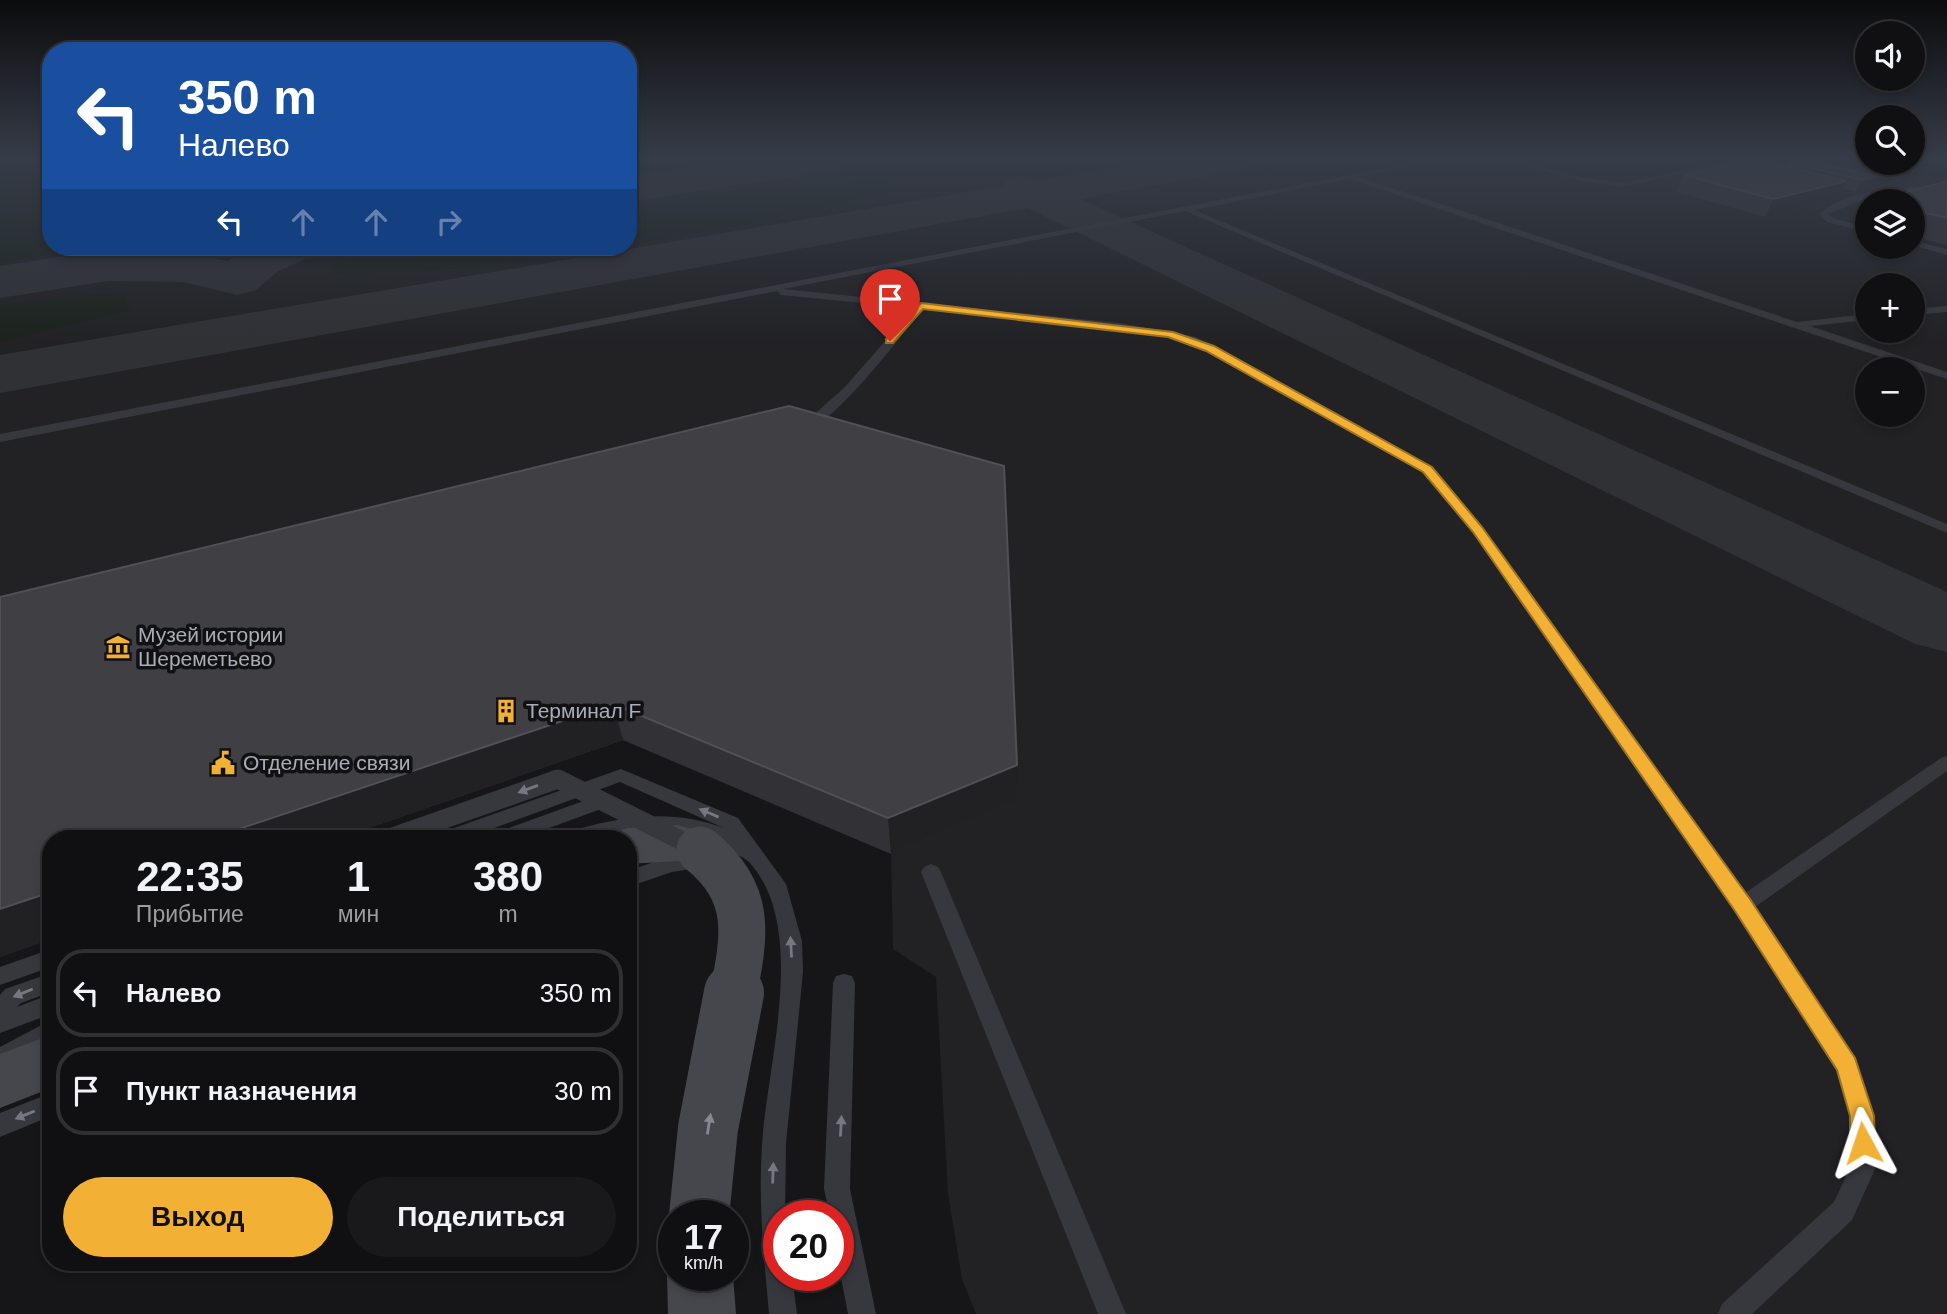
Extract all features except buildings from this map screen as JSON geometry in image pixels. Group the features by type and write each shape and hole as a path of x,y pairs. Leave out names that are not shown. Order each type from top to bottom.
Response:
{"street":[{"path":"637,845 678,843 700,850 728,875 738,894 744,916 744,939 708,1128 701,1200"},
{"path":"0,1080 42,1064"},
{"path":"701,1291 702,1314"}],"lane":[{"path":"0,438 1132,219"},
{"path":"1211,219 1947,529"},
{"path":"1477,219 1947,376"},
{"path":"1829,219 1855,227"},
{"path":"1925,246 1947,252"},
{"path":"760,290 1120,326 1192,339 1428,470 1478,530 1742,905 1847,1066 1862,1116 1863,1169 1843,1211 1732,1314"},
{"path":"792,433 817,420 921,306"},
{"path":"1925,312 1947,309"},
{"path":"1796,326 1855,319"},
{"path":"1742,905 1947,761"},
{"path":"469,830 621,775 731,823 776,884 792,941 792,972 774,1143 772,1212 783,1314"},
{"path":"413,830 558,779 700,850"},
{"path":"524,830 603,801"},
{"path":"598,830 620,823 669,822 709,830 758,858"},
{"path":"637,876 671,864 758,858"},
{"path":"931,872 1112,1314"},
{"path":"0,976 42,961"},
{"path":"844,983 837,1189 862,1314"},
{"path":"0,1011 13,996 42,985"},
{"path":"0,1023 42,1007"},
{"path":"0,1059 42,1035"},
{"path":"0,1125 42,1108"}],"shaded area":[{"path":"0,219 42,219 42,256 637,256 637,219 1855,219 1855,259 1925,259 1925,219 1947,219 1947,1314 976,1314 962,1279 948,1194 936,977 893,949 891,854 623,740 363,830 42,830 42,859 0,957"},
{"path":"0,219 42,219 42,256 0,263"},
{"path":"637,219 768,219 637,243"},
{"path":"362,256 548,256 452,269 332,274 332,264"},
{"path":"101,294 123,296 131,310 0,342 0,305"}],"taxiway":[{"path":"0,374 889,219"},
{"path":"1087,219 1947,625"},
{"path":"108,266 105,266 145,256"},
{"path":"108,266 183,267 237,279 259,261 271,256"},
{"path":"108,266 169,257"},
{"path":"0,282 108,266"}],"place":[{"name":"Музей истории Шереметьево","path":"118,647"},
{"name":"Терминал F","path":"506,711"},
{"name":"Отделение связи","path":"223,763"}],"route":[{"path":"890,341 921,306 1120,326 1192,339 1428,470 1478,530 1742,905 1847,1066 1862,1116 1863,1143"}]}
